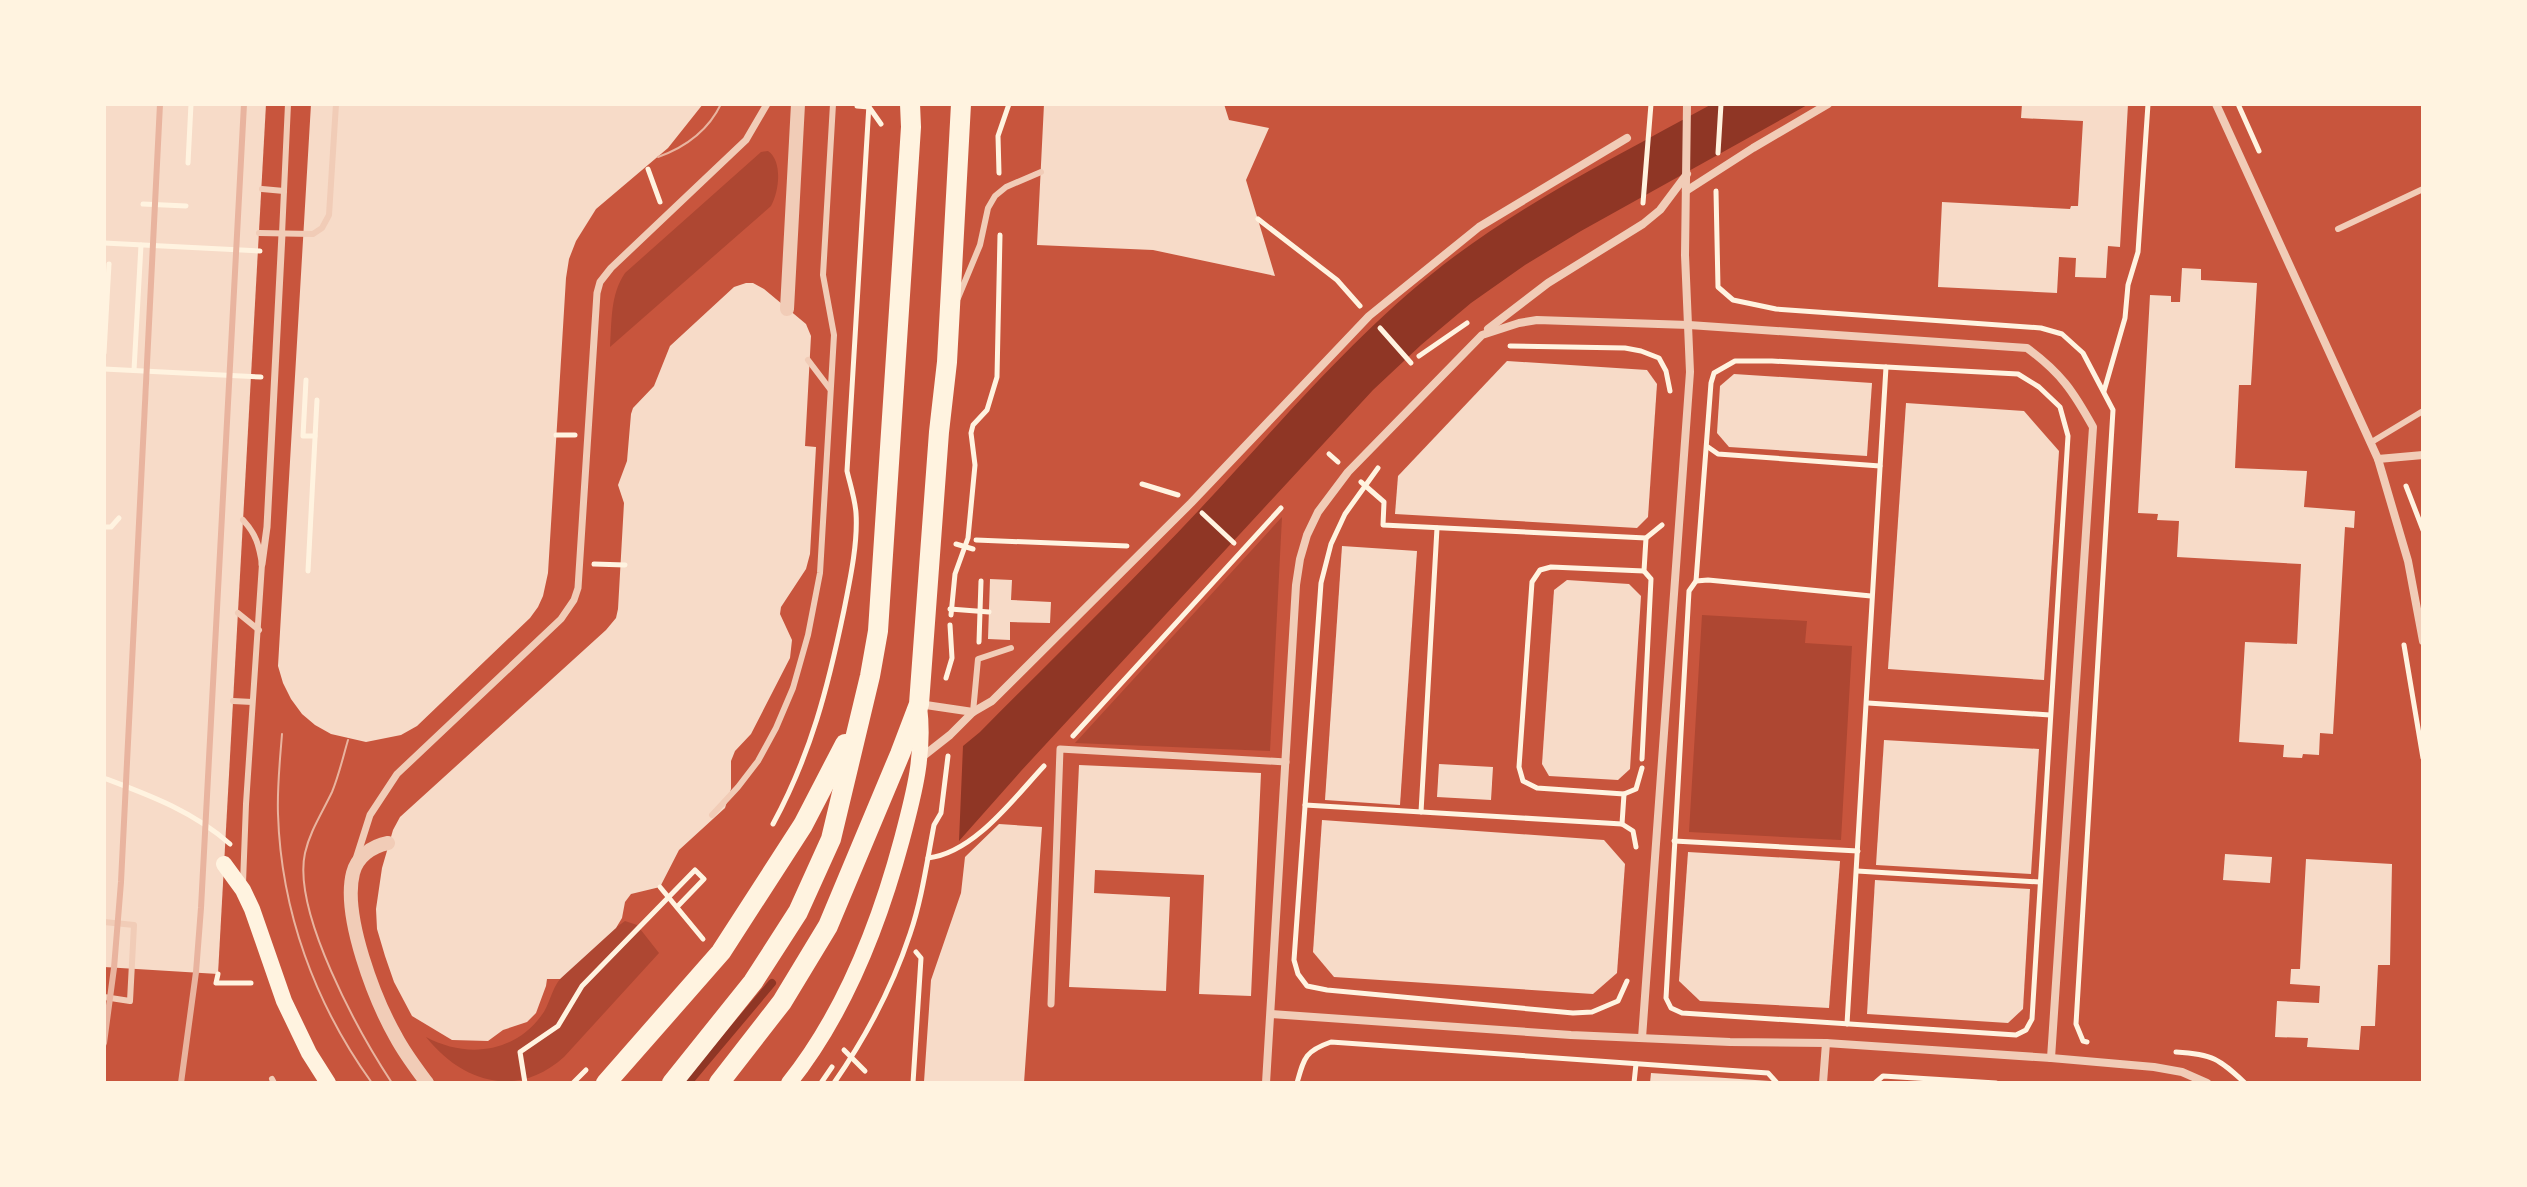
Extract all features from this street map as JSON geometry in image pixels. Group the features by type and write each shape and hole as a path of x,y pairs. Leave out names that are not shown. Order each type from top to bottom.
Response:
{"main road":[{"path":"672,1083 753,982 798,912 831,839 875,646 882,586 910,104"},
{"path":"789,1083 827,1030 848,987 883,901 917,784 922,728 919,704 949,320 961,104"},
{"path":"719,1083 782,1002 828,926 919,704"},
{"path":"606,1083 721,952 803,825 858,720"},
{"path":"224,864 243,890 261,930 284,1001 309,1053 328,1083"}],"street":[{"path":"427,1083 395,1035 366,970 351,893 362,834 382,793 397,774 561,619 574,600 580,564 600,282 746,140 767,104"},
{"path":"787,309 798,104"},
{"path":"1642,1038 1690,372 1685,255 1687,104"},
{"path":"1686,191 1828,104"},
{"path":"2216,104 2378,459 2408,561 2423,641"},
{"path":"921,758 973,712 992,701 1372,319 1479,227 1627,138"},
{"path":"1266,1083 1296,585 1307,535 1318,512 1348,472 1482,335 1548,283 1643,224 1660,210 1687,174"},
{"path":"262,564 267,527 282,234"},
{"path":"1482,335 1537,320 1689,325 2027,348 2050,365 2071,388 2093,427 2051,1058"},
{"path":"2378,459 2423,455"},
{"path":"919,704 973,712"},
{"path":"1051,1004 1060,749 1286,762"},
{"path":"353,872 368,851 388,843"},
{"path":"1271,1014 1571,1035 1826,1043 2051,1058 2154,1067 2182,1072 2207,1083"},
{"path":"1823,1083 1826,1043"}],"lane":[{"path":"282,234 288,104"},
{"path":"259,233 313,234 322,228 329,215 336,104"},
{"path":"712,815 758,761 793,688 808,635 820,573 834,335 823,275 833,104"},
{"path":"949,320 980,245 988,208 1006,187 1041,172"},
{"path":"262,189 284,191"},
{"path":"2338,229 2423,189"},
{"path":"808,360 830,389"},
{"path":"2370,443 2423,411"},
{"path":"243,520 259,544 262,564 243,890"},
{"path":"238,613 259,630"},
{"path":"973,712 978,659 1011,648"},
{"path":"233,701 252,702"},
{"path":"104,922 134,925 130,1001 104,997"}],"path":[{"path":"188,163 191,104"},
{"path":"989,612 949,612 955,574 968,538 975,465 971,433 973,425 987,410 997,377 998,136 1009,104"},
{"path":"1643,206 1651,104"},
{"path":"1718,160 1721,104"},
{"path":"2103,392 2125,318 2128,285 2138,252 2148,104"},
{"path":"857,106 869,107 881,124"},
{"path":"648,169 665,217"},
{"path":"1716,203 1718,287 1733,300 1776,309 2041,328 2062,334 2083,353 2113,410 2076,1024 2083,1041 2095,1044"},
{"path":"143,204 186,206"},
{"path":"1258,219 1337,280 1409,360"},
{"path":"104,243 281,252"},
{"path":"134,370 141,245"},
{"path":"104,353 109,264"},
{"path":"1499,350 1511,346 1641,351 1659,358 1666,371 1669,404"},
{"path":"1735,361 1886,367 2018,374 2039,387 2060,407 2068,436 2032,1019 2026,1030 2016,1035 1682,1013 1671,1008 1666,998 1689,591 1696,581 1714,373 1735,361"},
{"path":"1847,1024 1886,367"},
{"path":"104,369 274,378"},
{"path":"144,420 147,371"},
{"path":"306,380 303,436 315,436"},
{"path":"308,571 317,400"},
{"path":"1707,447 1718,454 1880,466"},
{"path":"1329,454 1384,502 1383,525 1646,538 1662,525 1663,510"},
{"path":"1382,463 1345,514 1331,544 1321,583 1294,960 1298,974 1307,986 1327,990 1592,1012 1618,1001 1627,982 1628,967"},
{"path":"928,858 959,849 998,816 1281,508"},
{"path":"1199,510 1234,543"},
{"path":"104,527 111,527 119,518"},
{"path":"1421,812 1437,528"},
{"path":"1644,571 1551,567 1540,570 1532,582 1519,767 1523,781 1537,788 1624,794 1636,789 1642,770 1651,579 1644,571 1646,538"},
{"path":"976,540 1146,547"},
{"path":"956,544 973,549"},
{"path":"580,564 625,565"},
{"path":"978,659 981,581"},
{"path":"1696,581 1871,596"},
{"path":"947,674 952,658 950,627"},
{"path":"2404,642 2423,758"},
{"path":"1868,703 2050,715"},
{"path":"834,1083 893,981 911,933 934,825 943,804 948,751"},
{"path":"104,778 165,801 215,830 231,844"},
{"path":"1622,824 1624,794"},
{"path":"1305,805 1622,824 1633,831 1635,857"},
{"path":"1674,841 1858,851"},
{"path":"525,1083 520,1052 558,1026 582,986 695,870 704,879 677,907"},
{"path":"1857,871 2040,882"},
{"path":"913,1083 921,958 916,952"},
{"path":"218,974 216,983 251,983"},
{"path":"1297,1083 1303,1059 1314,1048 1331,1042 1768,1073 1777,1083"},
{"path":"844,1050 865,1071"},
{"path":"2163,1051 2205,1053 2245,1083"},
{"path":"1634,1083 1636,1064"},
{"path":"821,1083 832,1067"},
{"path":"1875,1083 1883,1076 1996,1083"}],"shaded area":[{"path":"1712,104 1809,104 1525,265 1471,303 1421,345 1373,390 959,841 963,746 1146,566 1347,351 1410,292 1507,220 1574,179"},
{"path":"768,151 778,169 776,193 771,206 610,347 614,299 625,273 761,152"},
{"path":"1282,517 1270,751 1075,743"},
{"path":"1702,615 1807,621 1805,643 1852,646 1841,840 1689,832"},
{"path":"625,921 637,925 659,953 564,1057 546,1070 528,1078 491,1080 457,1065 426,1037 441,1044 472,1050 503,1045 517,1038 541,1016 561,978"}],"building":[{"path":"104,104 266,104 218,974 104,967"},
{"path":"311,104 703,104 668,148 596,209 569,259 548,573 538,607 417,726 401,735 366,742 331,734 302,714 283,683 278,666"},
{"path":"1044,104 1224,104 1229,120 1269,128 1246,180 1275,276 1153,250 1037,245"},
{"path":"2022,104 2128,104 2120,247 2108,246 2106,278 2075,277 2076,258 2059,257 2057,293 1938,287 1942,202 2070,209 2071,206 2078,206 2083,121 2021,118"},
{"path":"2182,268 2201,269 2201,280 2257,283 2251,385 2239,385 2235,468 2307,471 2304,507 2355,511 2354,528 2345,527 2333,734 2320,733 2319,755 2283,757 2284,745 2239,742 2245,642 2297,644 2301,564 2177,557 2179,521 2157,520 2158,514 2138,513 2150,295 2171,296 2171,302 2180,302"},
{"path":"746,283 764,289 806,324 811,336 805,446 816,447 810,554 806,569 781,607 780,614 792,640 790,658 751,734 735,751 731,761 731,789 725,808 679,850 660,887 631,894 616,928 560,979 547,979 536,1013 527,1022 503,1030 488,1041 452,1040 412,1016 394,982 377,929 376,909 382,868 393,830 400,817 616,618 624,503 618,485 627,461 633,408 654,386 670,346 734,287"},
{"path":"1507,361 1647,370 1657,384 1648,517 1637,528 1395,514 1398,476"},
{"path":"1734,374 1872,383 1867,456 1729,447 1717,433 1720,386"},
{"path":"1906,403 2024,411 2059,451 2044,680 1888,669"},
{"path":"1342,546 1417,551 1400,805 1325,800"},
{"path":"990,579 1012,580 1011,600 1051,602 1050,623 1010,622 1010,640 988,639"},
{"path":"1567,580 1629,584 1641,596 1630,769 1618,780 1549,776 1542,764 1554,590"},
{"path":"1884,740 2039,749 2031,874 1876,865"},
{"path":"1439,764 1493,767 1491,800 1437,797"},
{"path":"1079,765 1261,773 1251,996 1199,994 1204,875 1095,870 1094,893 1170,897 1166,991 1069,987"},
{"path":"1322,820 1604,840 1625,864 1617,973 1593,994 1334,977 1313,952"},
{"path":"999,824 1042,827 1024,1083 924,1082 931,980 961,893 965,857"},
{"path":"1688,852 1840,861 1829,1008 1700,1001 1679,981"},
{"path":"2225,854 2272,857 2270,883 2223,880"},
{"path":"2306,859 2392,864 2390,965 2378,965 2375,1026 2361,1026 2359,1050 2307,1047 2308,1038 2275,1037 2277,1001 2319,1003 2320,986 2290,984 2291,969 2300,969"},
{"path":"1875,880 2030,889 2023,1009 2008,1023 1867,1014"},
{"path":"1651,1073 1770,1081 1770,1083 1650,1083"}],"waterway":[{"path":"688,1083 772,983"}],"tram line":[{"path":"658,157 695,137 710,122 721,104"},
{"path":"282,734 278,814 286,886 294,921 318,989 372,1083"},
{"path":"348,740 332,792 307,845 304,878 308,907 331,971 392,1083"}],"railway":[{"path":"104,1043 121,882 160,104"},
{"path":"181,1083 201,908 244,104"}]}
